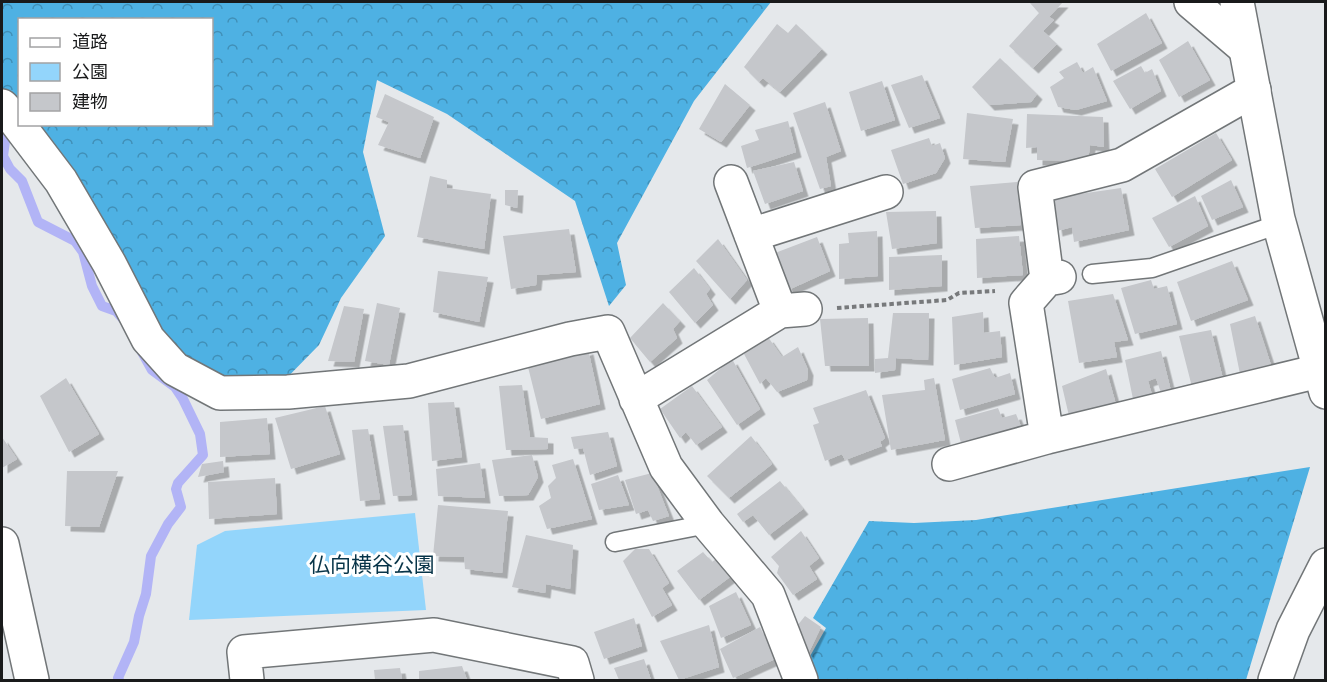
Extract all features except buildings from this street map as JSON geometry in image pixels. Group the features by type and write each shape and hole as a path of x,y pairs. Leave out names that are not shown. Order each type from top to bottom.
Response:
{"street":[{"path":"1191,2 1245,48"},
{"path":"949,464 1047,437 1322,381 1279,224 1237,2"},
{"path":"1047,437 1026,303 1053,278 1035,187 1122,165 1254,90"},
{"path":"2,106 18,124"},
{"path":"19,126 61,181 109,263 148,339 175,369 220,393 288,392 409,381 570,339 608,332 666,467 708,524 768,595 801,681"},
{"path":"636,399 793,310 751,235 731,182"},
{"path":"751,235 886,192"},
{"path":"2,544 32,681"},
{"path":"1275,681 1293,630 1326,565"},
{"path":"247,681 244,652 434,635 572,663 577,681"}],"lane":[{"path":"1092,274 1152,268 1279,224"},
{"path":"615,542 708,524"}],"path":[{"path":"793,310 947,300 959,293"}],"green space":[{"path":"2,2 771,2 694,101 617,243 626,285 609,306 575,201 447,114 377,80 363,152 385,236 341,298 319,345 272,393 210,385 108,283 63,219 2,111"},
{"path":"1310,467 1246,680 808,680 805,665 826,628 813,618 869,521 914,523 976,520"},
{"name":"仏向横谷公園","path":"415,513 426,610 189,620 197,545 225,531"}],"waterway":[{"path":"2,128 5,141 3,156 10,169 22,181 38,222 75,241 83,252 92,286 102,306 116,311 124,320"},
{"path":"119,680 134,642 146,594 151,556 168,524 181,507 176,489 178,483 203,455 200,434 183,399 175,387 152,370 142,352"}]}
